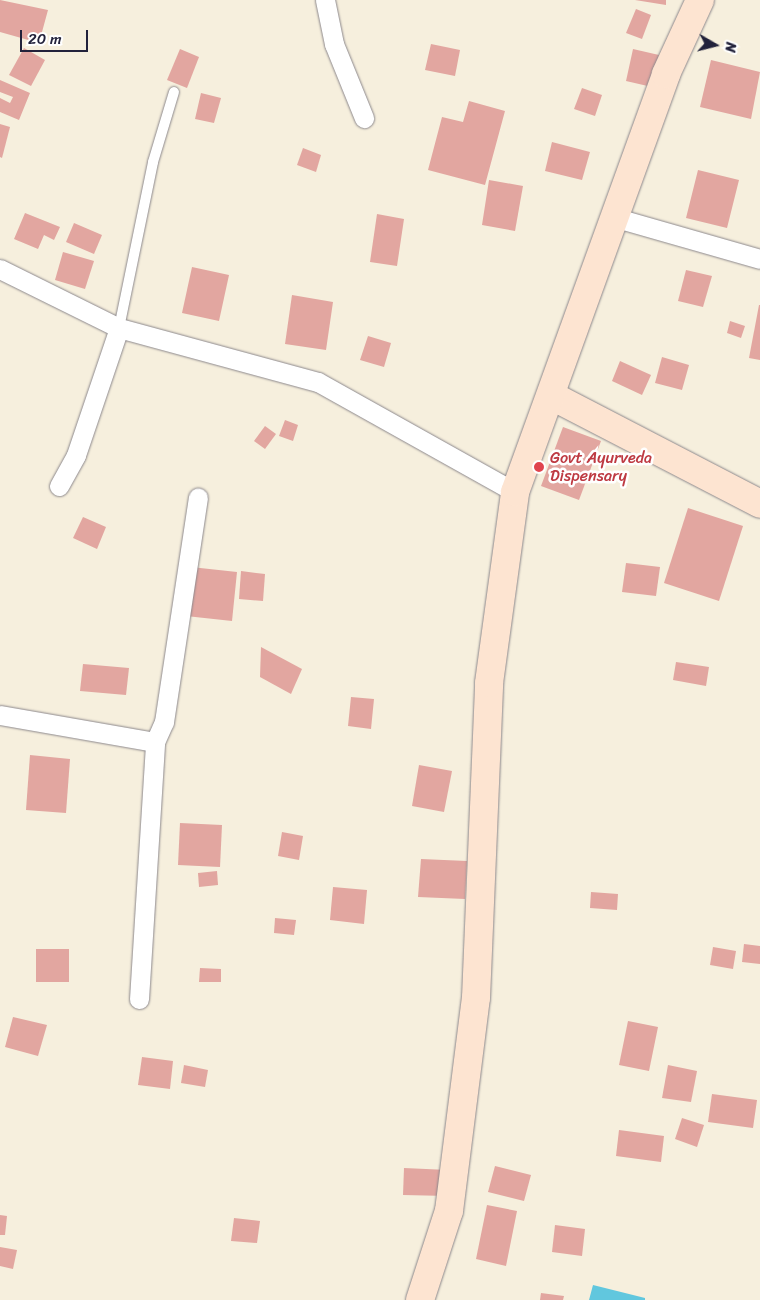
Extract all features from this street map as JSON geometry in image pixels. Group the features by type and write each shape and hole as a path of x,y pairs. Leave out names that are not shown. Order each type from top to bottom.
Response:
{"street":[{"path":"325,0 334,44 364,118"},
{"path":"420,1300 449,1211 476,998 489,683 515,492 552,396 613,217 666,74 700,0"},
{"path":"613,217 760,260"},
{"path":"0,269 119,328 318,382 515,492"},
{"path":"59,486 76,455 119,328"},
{"path":"552,396 760,504"},
{"path":"139,999 155,742 164,722 198,498"},
{"path":"0,715 155,742"}],"lane":[{"path":"119,328 153,162 174,92"}],"water":[{"path":"593,1285 645,1298 645,1300 589,1300"}],"building":[{"path":"0,0 48,10 39,43 0,32"},
{"path":"635,0 666,0 666,5"},
{"path":"636,9 651,15 642,39 626,33"},
{"path":"431,44 460,50 455,76 425,70"},
{"path":"24,48 45,60 31,86 9,75"},
{"path":"180,49 199,57 187,88 167,80"},
{"path":"633,49 659,55 652,87 626,81"},
{"path":"711,60 760,72 751,119 700,107"},
{"path":"0,80 30,93 19,120 0,112 0,98 10,103 13,97 0,92"},
{"path":"582,88 602,95 595,116 574,109"},
{"path":"201,93 221,98 214,123 195,119"},
{"path":"469,101 505,111 485,185 428,170 442,117 463,122"},
{"path":"0,124 10,127 2,158 0,157"},
{"path":"552,142 590,152 582,180 545,171"},
{"path":"303,148 321,155 316,172 297,165"},
{"path":"698,170 739,180 727,228 686,218"},
{"path":"489,180 523,186 515,231 482,225"},
{"path":"25,213 60,227 54,240 44,235 38,249 14,239"},
{"path":"377,214 404,219 397,266 370,262"},
{"path":"74,223 102,235 94,254 66,242"},
{"path":"63,252 94,261 85,289 55,280"},
{"path":"192,267 229,275 219,321 182,313"},
{"path":"686,270 712,276 703,307 678,301"},
{"path":"292,295 333,302 326,350 285,344"},
{"path":"760,305 760,360 749,358"},
{"path":"730,321 745,326 741,338 727,333"},
{"path":"368,336 391,343 384,367 360,360"},
{"path":"662,357 689,365 682,390 655,383"},
{"path":"620,361 651,375 642,395 612,381"},
{"path":"285,420 298,425 293,441 279,436"},
{"path":"265,426 276,434 265,449 254,441"},
{"path":"563,427 601,441 579,500 541,486"},
{"path":"688,508 743,526 719,601 664,583"},
{"path":"83,517 106,527 97,549 73,538"},
{"path":"626,563 660,567 656,596 622,592"},
{"path":"191,567 237,572 232,621 186,616"},
{"path":"241,571 265,574 263,601 239,599"},
{"path":"261,647 302,669 291,694 260,677"},
{"path":"676,662 709,667 706,686 673,680"},
{"path":"83,664 129,668 126,695 80,691"},
{"path":"351,697 374,699 371,729 348,726"},
{"path":"30,755 70,759 66,813 26,810"},
{"path":"419,765 452,771 444,812 412,806"},
{"path":"180,823 222,825 220,867 178,865"},
{"path":"282,832 303,836 299,860 278,856"},
{"path":"421,859 467,861 465,899 418,897"},
{"path":"217,871 218,885 199,887 198,873"},
{"path":"333,887 367,890 364,924 330,920"},
{"path":"591,892 618,894 617,910 590,908"},
{"path":"275,918 296,920 294,935 274,933"},
{"path":"744,944 760,946 760,964 742,962"},
{"path":"713,947 736,951 733,969 710,965"},
{"path":"36,949 69,949 69,982 36,982"},
{"path":"200,968 221,969 221,982 199,982"},
{"path":"13,1017 47,1025 38,1056 5,1047"},
{"path":"628,1021 658,1027 649,1071 619,1065"},
{"path":"142,1057 173,1061 170,1089 138,1085"},
{"path":"184,1065 208,1070 205,1087 181,1083"},
{"path":"668,1065 697,1071 691,1102 662,1098"},
{"path":"712,1094 757,1100 753,1128 708,1122"},
{"path":"682,1118 704,1125 697,1147 675,1139"},
{"path":"619,1130 664,1136 661,1162 616,1156"},
{"path":"495,1166 531,1175 524,1201 488,1192"},
{"path":"404,1168 448,1170 448,1196 403,1195"},
{"path":"487,1205 517,1211 506,1266 476,1259"},
{"path":"0,1215 7,1216 5,1235 0,1235"},
{"path":"234,1218 260,1221 257,1243 231,1241"},
{"path":"555,1225 585,1229 582,1256 552,1252"},
{"path":"0,1247 17,1250 13,1269 0,1266"},
{"path":"541,1293 564,1296 563,1300 540,1300"}],"place":[{"name":"Govt Ayurveda Dispensary","path":"539,467"}]}
